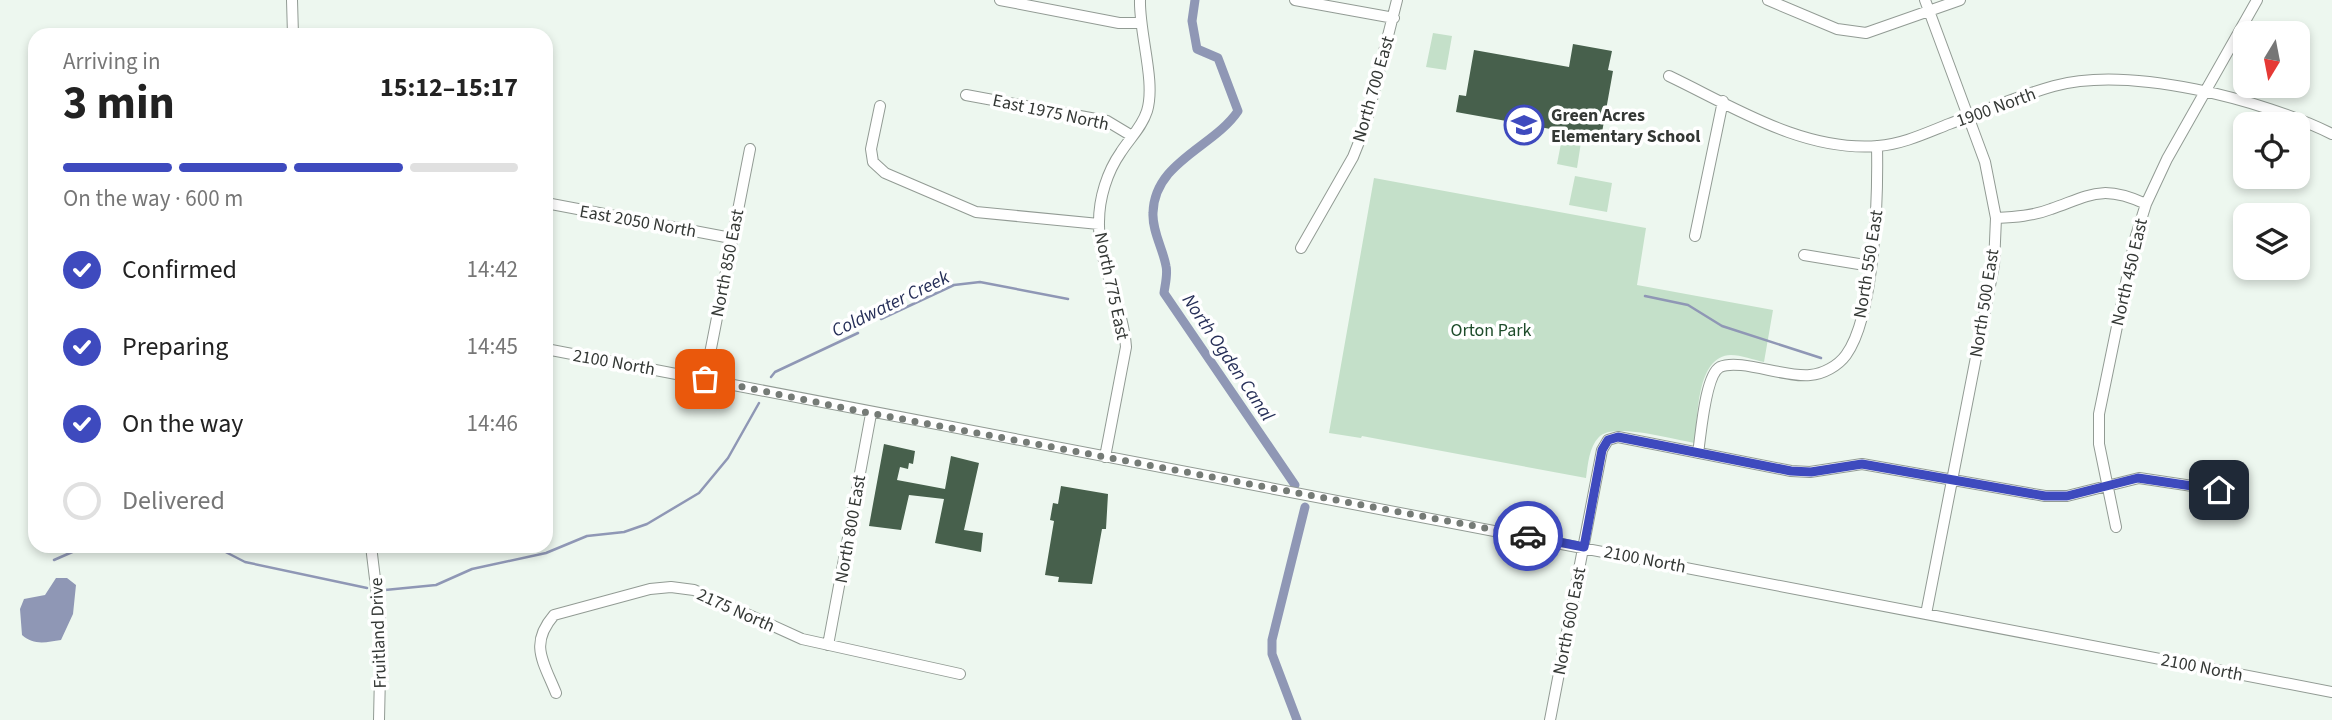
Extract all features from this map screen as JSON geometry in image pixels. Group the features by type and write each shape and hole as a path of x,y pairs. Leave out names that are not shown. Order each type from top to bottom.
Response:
{"street":[{"path":"292,0 293,28"},
{"path":"1000,0 1119,23 1139,23"},
{"name":"North 775 East","path":"1105,457 1126,347 1125,329 1102,248 1099,224 1110,171 1148,109 1149,90 1139,23 1140,0"},
{"path":"1296,0 1394,18"},
{"name":"North 700 East","path":"1301,248 1353,157 1365,127 1397,0"},
{"path":"1768,0 1849,33 1882,29 1960,0"},
{"name":"North 500 East","path":"1925,0 1985,162 1996,218 1994,265 1926,614"},
{"name":"North 450 East","path":"2116,527 2099,444 2098,414 2135,239 2146,204 2167,159 2257,0"},
{"name":"1900 North","path":"1669,76 1783,131 1828,143 1877,146 1907,140 2067,84 2101,81 2143,83 2207,92 2266,107 2332,134"},
{"name":"East 1975 North","path":"966,95 1107,121 1132,136"},
{"path":"1695,236 1723,101"},
{"path":"880,106 872,149 873,162 885,173 976,212 1099,224"},
{"name":"North 550 East","path":"1698,453 1710,377 1719,368 1731,365 1790,375 1811,375 1829,370 1845,357 1857,337 1871,266 1878,209 1877,146"},
{"name":"North 850 East","path":"705,379 750,149"},
{"path":"1996,218 2033,214 2090,193 2127,196 2146,204"},
{"name":"East 2050 North","path":"553,204 731,238"},
{"path":"1804,255 1871,266"},
{"name":"2100 North","path":"553,350 871,414 1584,547 2332,692"},
{"name":"North 800 East","path":"828,645 871,414"},
{"name":"North 600 East","path":"1550,720 1602,450 1608,440 1618,437 1698,453"},
{"path":"1698,453 1791,471 1811,472 1862,464 2045,496 2067,496 2138,478 2219,490"},
{"name":"Fruitland Drive","path":"372,553 381,628 379,720"},
{"name":"2175 North","path":"556,693 538,641 543,628 554,615 650,589 671,587 694,590 766,624 828,645 960,674"}],"green space":[{"path":"1433,33 1452,36 1446,70 1426,67"},
{"path":"1563,133 1582,136 1577,168 1557,164"},
{"path":"1575,176 1612,183 1607,212 1569,205"},
{"name":"Orton Park","path":"1374,178 1646,228 1637,285 1773,310 1764,362 1731,355 1720,358 1711,366 1705,376 1698,404 1695,443 1630,432 1606,433 1599,437 1593,446 1586,478 1362,436 1329,433"}],"water":[{"path":"56,578 67,578 76,585 73,614 61,640 31,641 22,635 20,609 24,599 45,595"}],"building":[{"name":"Green Acres Elementary School","path":"1573,44 1612,51 1608,70 1613,71 1601,138 1456,112 1459,95 1466,96 1474,50 1569,67"},
{"path":"884,444 915,451 913,464 909,463 908,469 900,467 897,480 945,489 951,456 979,463 964,530 983,533 981,552 935,543 944,499 909,495 901,530 869,526"},
{"path":"1061,486 1108,494 1106,529 1102,529 1092,584 1058,582 1059,577 1045,575 1054,521 1050,520 1053,503 1058,504"}],"waterway":[{"name":"North Ogden Canal","path":"1195,0 1192,21 1197,49 1218,58 1238,111 1215,135 1174,168 1156,195 1153,220 1167,269 1164,293 1295,485"},
{"name":"Coldwater Creek","path":"881,319 954,285 980,282 1068,299"},
{"name":"Coldwater Creek","path":"1645,296 1688,305 1722,326 1821,358"},
{"name":"Coldwater Creek","path":"771,377 775,372 858,333"},
{"name":"Coldwater Creek","path":"553,550 587,536 624,532 647,524 699,493 728,458 759,403"},
{"name":"North Ogden Canal","path":"1297,720 1272,654 1272,640 1305,507"},
{"name":"Coldwater Creek","path":"54,560 70,553"},
{"name":"Coldwater Creek","path":"228,553 245,562 367,588"},
{"name":"Coldwater Creek","path":"385,590 436,585 472,569 546,553"}],"way so far":[{"path":"705,379 760,388 806,401 1528,536"}],"place":[{"name":"Green Acres Elementary School","path":"1524,125"}],"route":[{"path":"1528,536 1584,547 1602,450 1608,440 1618,437 1791,471 1811,472 1862,464 2022,494 2067,496 2138,478 2219,490"}]}
